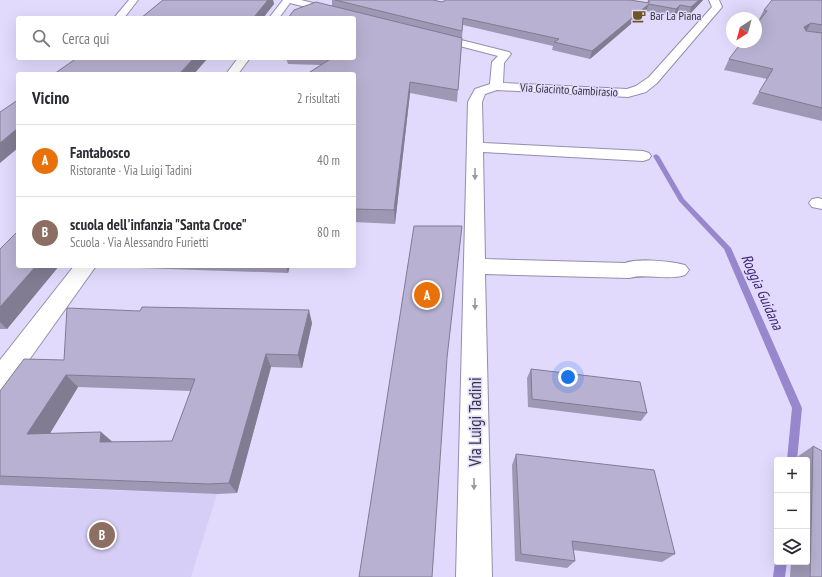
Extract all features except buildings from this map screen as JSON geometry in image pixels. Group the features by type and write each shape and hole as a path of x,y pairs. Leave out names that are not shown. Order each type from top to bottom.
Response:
{"street":[{"path":"122,16 134,0"},
{"path":"276,16 289,0 346,14"},
{"name":"Via Giacinto Gambirasio","path":"496,86 628,94 641,89 653,80 717,7 716,2 713,0"},
{"path":"423,33 505,54 498,62 496,86"},
{"path":"234,72 242,60"},
{"name":"Via Luigi Tadini","path":"474,577 475,102 480,92 496,86"},
{"path":"475,147 643,156"},
{"path":"474,266 629,271 633,268 678,270"},
{"path":"0,380 84,268"}],"shaded area":[{"path":"0,485 217,494 191,577 0,577"}],"waterway":[{"name":"Roggia Guidana","path":"656,156 681,200 727,248 797,408 792,457"},
{"name":"Roggia Guidana","path":"779,577 781,565"}],"place":[{"name":"Bar La Piana","path":"639,16"},
{"name":"Fantabosco","path":"427,295"},
{"name":"scuola dell'infanzia \"Santa Croce\"","path":"102,535"}]}
